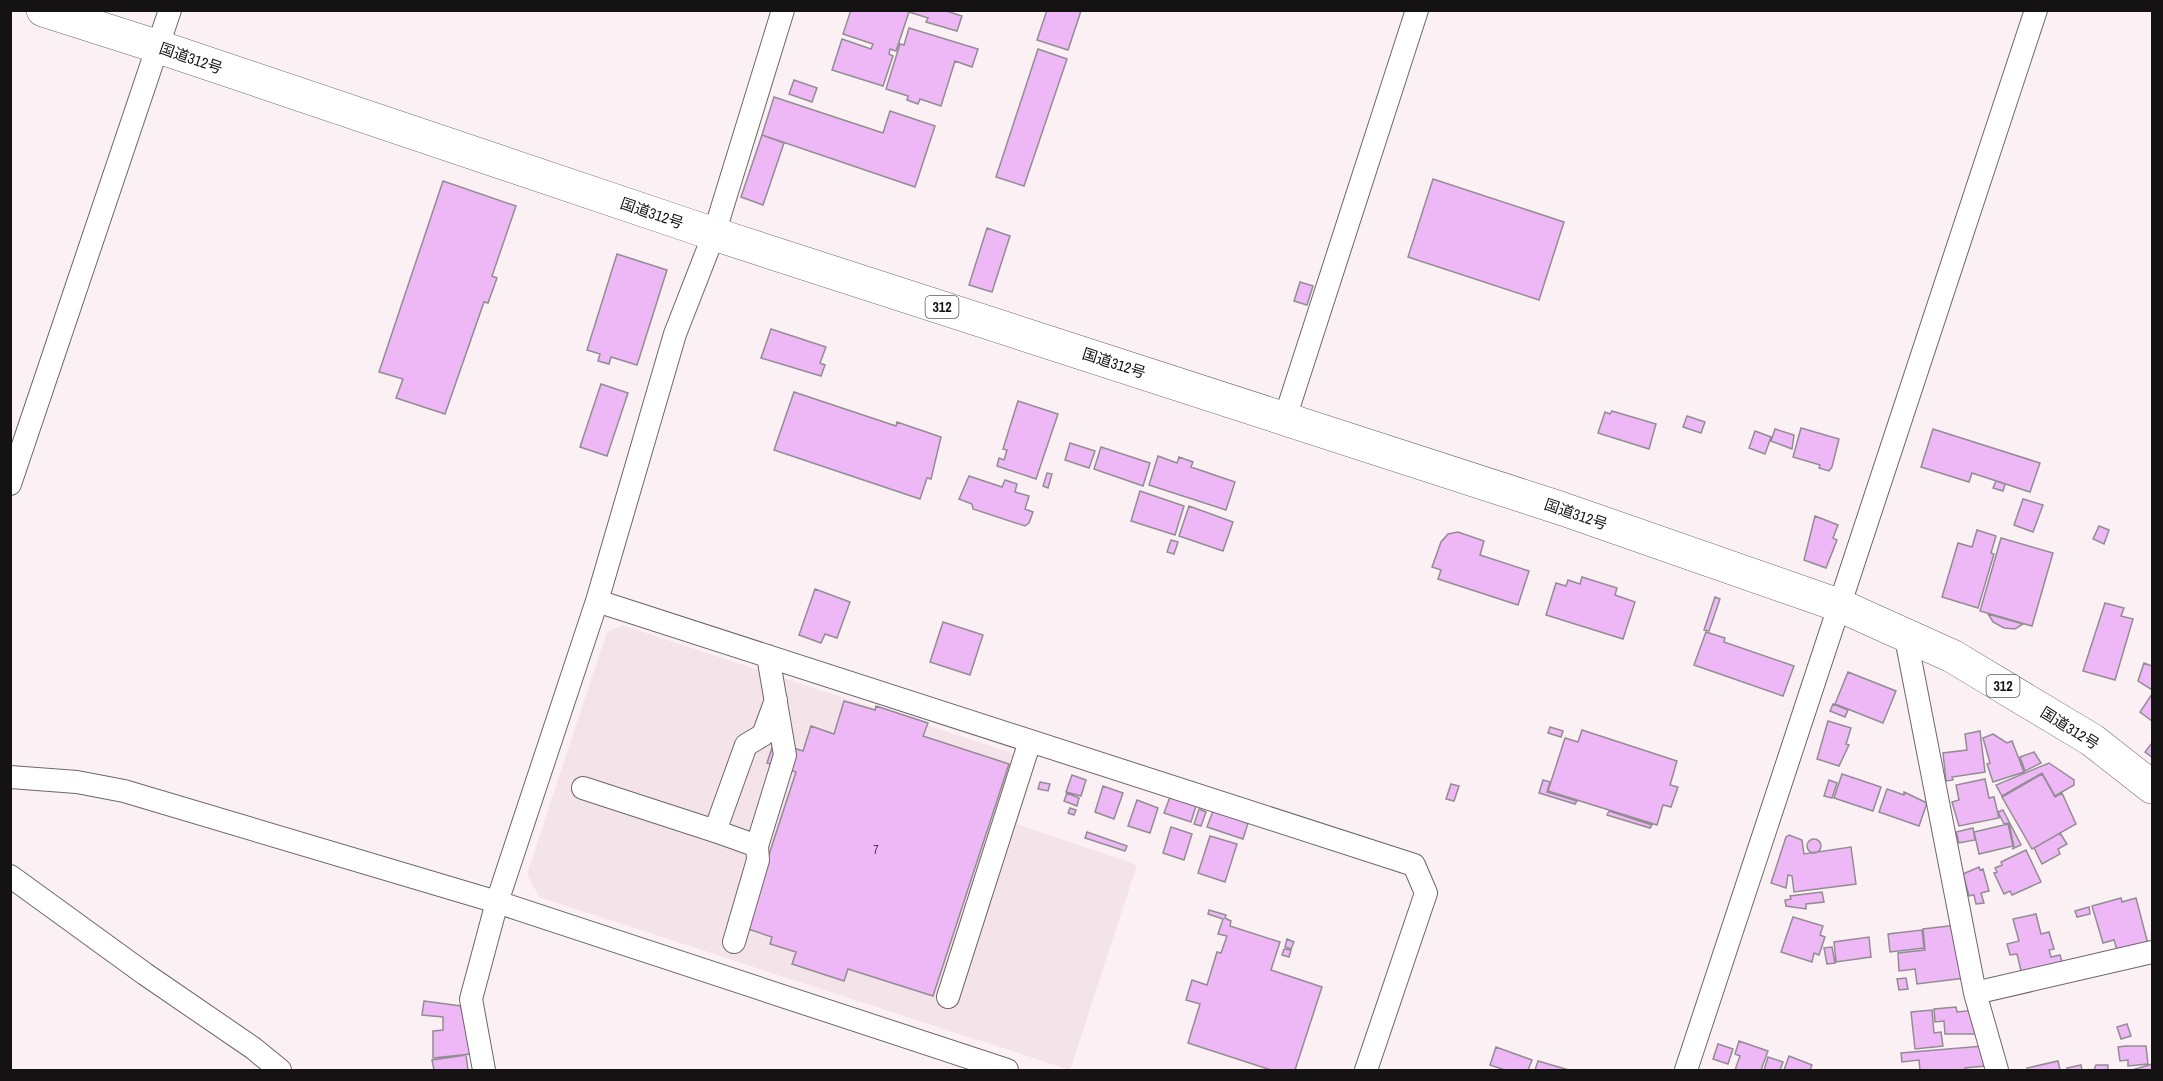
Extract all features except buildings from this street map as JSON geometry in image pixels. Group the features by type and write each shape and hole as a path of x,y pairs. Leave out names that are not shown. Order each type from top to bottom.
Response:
{"highway":[{"name":"国道312号","path":"43,10 714,234 1560,508 1841,606 1952,656 2092,740 2152,787"}],"street":[{"path":"10,484 170,10"},
{"path":"484,1071 471,999 498,902 597,601 675,334 714,234 783,10"},
{"path":"1285,418 1417,10"},
{"path":"1686,1071 2036,10"},
{"path":"597,601 1414,865 1426,893 1366,1071"},
{"path":"1905,633 1975,993 1997,1071"},
{"path":"734,942 758,860 757,846 785,755 768,656"},
{"path":"715,831 746,745 763,735 776,700"},
{"path":"948,997 1030,741"},
{"path":"10,777 77,782 124,791 498,902 1007,1071"},
{"path":"583,788 757,846"},
{"path":"10,876 145,974 253,1048 280,1071"},
{"path":"1975,993 2152,952"}],"shaded area":[{"path":"622,625 1036,761 1017,824 1137,865 1070,1070 539,897 527,874 607,632"}]}
